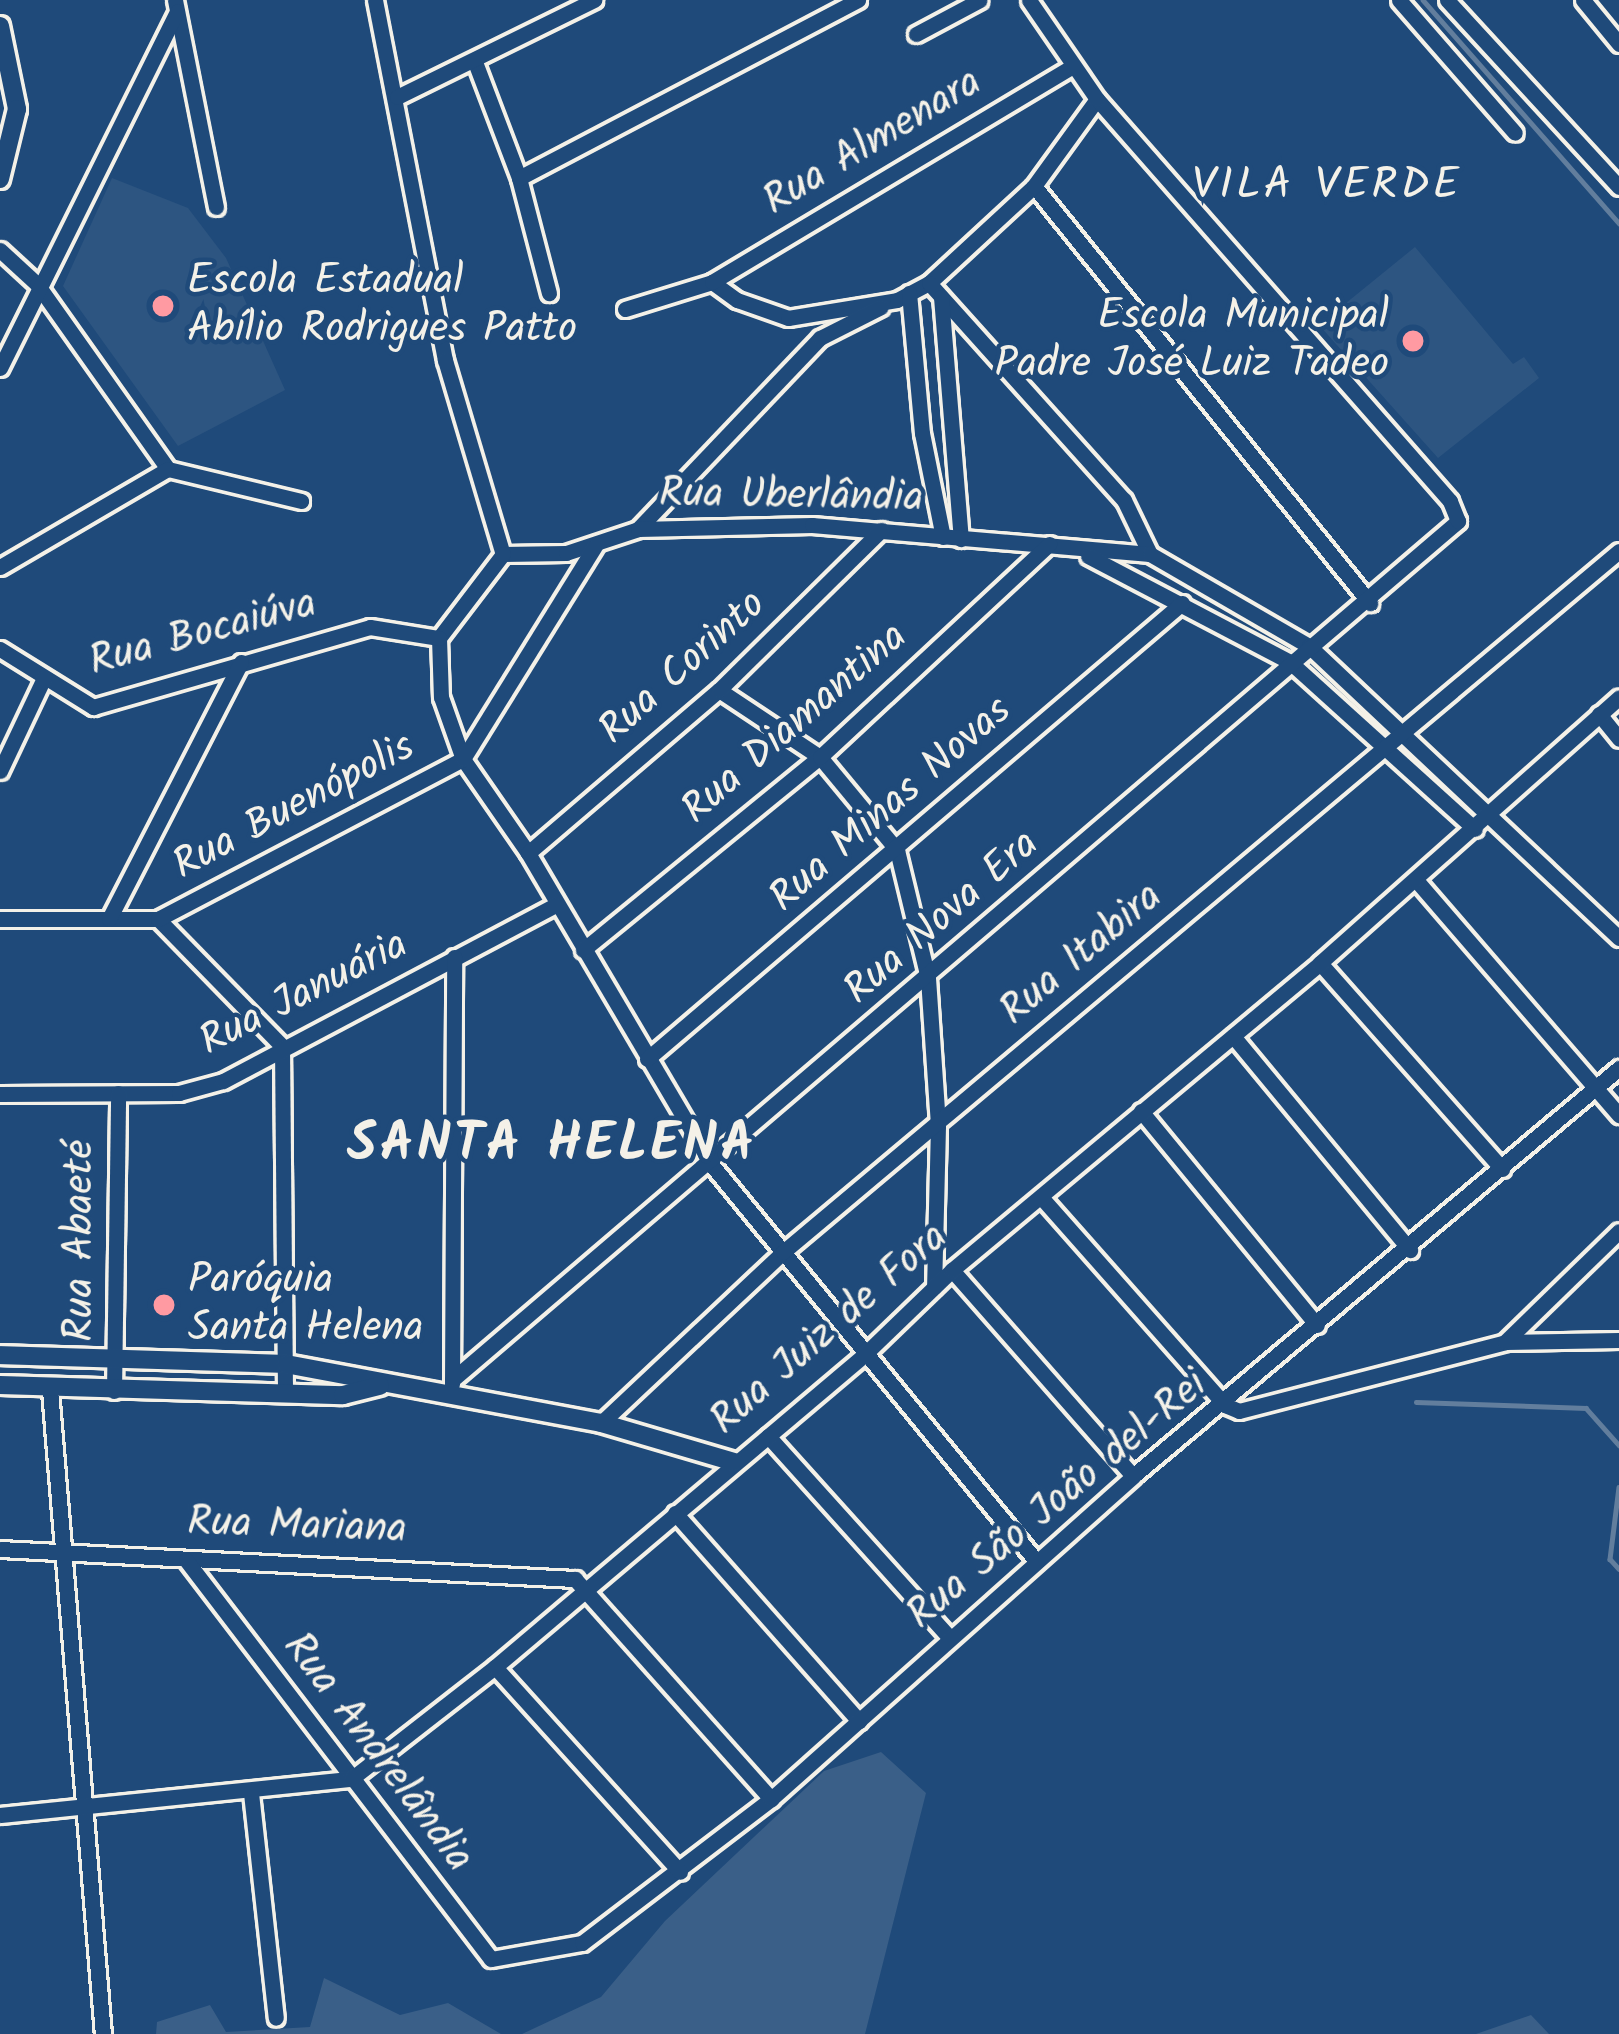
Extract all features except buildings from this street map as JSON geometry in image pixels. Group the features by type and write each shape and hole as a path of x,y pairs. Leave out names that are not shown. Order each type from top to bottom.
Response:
{"street":[{"path":"376,0 445,360 503,554 440,638 441,697 463,759 528,853 711,1164 863,1356 1037,1562"},
{"path":"397,97 594,0"},
{"path":"519,178 858,0"},
{"path":"916,34 980,0"},
{"path":"712,282 736,300 788,318 935,290 1034,186 1097,99 1029,0"},
{"path":"1399,0 1515,133"},
{"path":"1448,0 1619,188"},
{"path":"1583,0 1619,44"},
{"path":"176,5 216,206"},
{"path":"0,368 176,5"},
{"path":"0,26 8,105 0,179"},
{"path":"475,62 519,178 548,292"},
{"name":"Rua Almenara","path":"625,309 712,282 1071,67"},
{"name":"Rua Nova Era","path":"451,1386 1290,662 1370,603 1456,526 1450,501 1097,99"},
{"path":"1034,186 1370,603"},
{"path":"0,250 37,284 168,469 301,501"},
{"path":"935,290 962,539"},
{"path":"935,290 1124,500 1150,554"},
{"path":"638,529 820,338 903,297"},
{"path":"903,297 922,433 943,537"},
{"path":"0,567 168,469"},
{"name":"Rua Uberlândia","path":"503,554 595,546 638,529 881,530 1048,544 1080,552 1150,554 1309,646 1493,813 1619,938"},
{"name":"Rua Corinto","path":"528,853 719,690 881,530"},
{"name":"Rua Diamantina","path":"584,950 820,757 1048,544"},
{"path":"463,759 595,546"},
{"name":"Rua Itabira","path":"601,1424 783,1252 1619,550"},
{"name":"Rua Uberlândia","path":"1080,552 1290,662 1475,829"},
{"name":"Rua Minas Novas","path":"647,1059 1182,603"},
{"name":"Rua Bocaiúva","path":"0,650 92,707 370,627 440,638"},
{"path":"110,919 241,662"},
{"path":"0,771 44,678"},
{"path":"719,690 820,757 897,850 928,978 938,1126 934,1287"},
{"name":"Rua Juiz de Fora","path":"0,1815 251,1793 351,1779 496,1667 863,1356 952,1270 1320,963 1619,698"},
{"path":"1599,714 1619,740"},
{"name":"Rua Buenópolis","path":"158,919 463,759"},
{"path":"1416,880 1619,1115"},
{"name":"Rua Januária","path":"0,1094 200,1088 556,905"},
{"path":"0,919 158,919 282,1046 285,1394"},
{"path":"451,1386 454,957"},
{"path":"1320,963 1502,1169"},
{"path":"1233,1036 1410,1250"},
{"name":"Rua São João del-Rei","path":"526,1959 582,1943 771,1798 1133,1476 1225,1406 1619,1068"},
{"name":"Rua Abaeté","path":"113,1391 118,1093"},
{"path":"1141,1111 1317,1325"},
{"path":"1041,1197 1225,1406 1254,1409 1504,1342 1619,1340"},
{"path":"1504,1342 1619,1231"},
{"path":"952,1270 1133,1476"},
{"path":"0,1355 286,1364 380,1386"},
{"path":"0,1385 285,1394 451,1386 734,1462"},
{"path":"50,1390 58,1552 88,1808 104,2034"},
{"path":"768,1436 950,1638"},
{"path":"675,1514 859,1721"},
{"name":"Rua Mariana","path":"0,1549 534,1571 588,1586"},
{"name":"Rua Andrelândia","path":"186,1560 476,1945 491,1959 526,1959"},
{"path":"588,1586 771,1798"},
{"path":"496,1667 680,1872"},
{"path":"251,1793 276,2018"}],"shaded area":[{"name":"Escola Estadual Abílio Rodrigues Patto","path":"112,178 188,208 226,258 285,390 178,446 63,286"},
{"name":"Escola Municipal Padre José Luiz Tadeo","path":"1415,247 1513,364 1524,357 1539,378 1438,458 1319,325"},
{"path":"881,1752 926,1793 865,2034 522,2034 601,1997 665,1921 824,1771"},
{"path":"324,1978 400,2015 448,2003 501,2034 156,2034 157,2022 210,2005 226,2032 310,2027"},
{"path":"1531,2015 1549,2034 1476,2034"}],"waterway":[{"path":"1423,0 1619,223"},
{"path":"1416,1402 1586,1408 1619,1445"},
{"path":"1619,1487 1610,1559 1619,1569"}],"place":[{"name":"Escola Estadual Abílio Rodrigues Patto","path":"163,306"},
{"name":"Escola Municipal Padre José Luiz Tadeo","path":"1413,341"},
{"name":"Paróquia Santa Helena","path":"164,1305"}],"district":[{"name":"VILA VERDE","path":"1327,187"},
{"name":"SANTA HELENA","path":"552,1146"}]}
